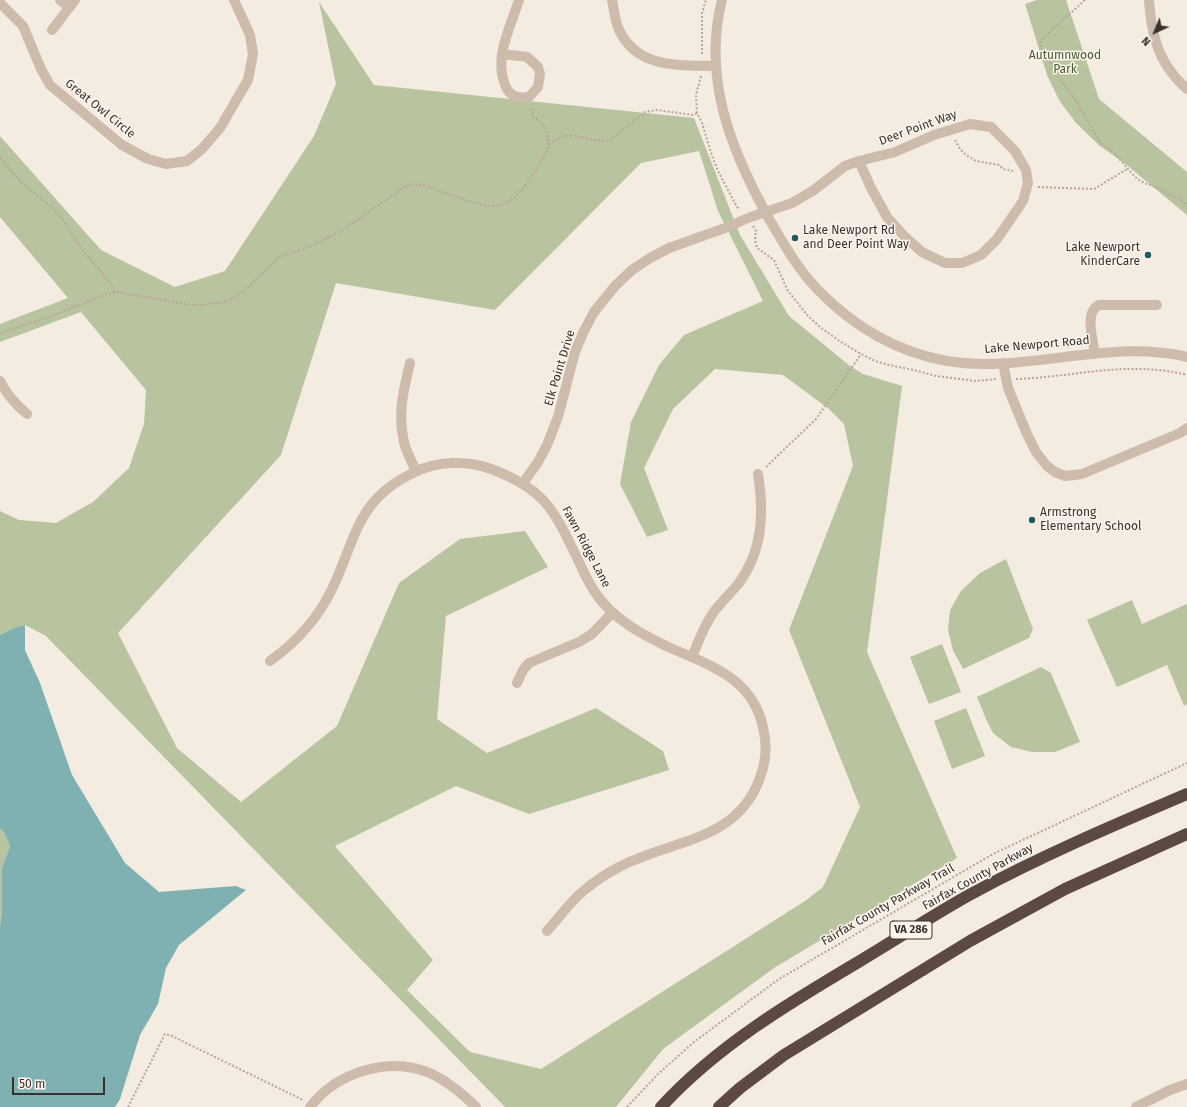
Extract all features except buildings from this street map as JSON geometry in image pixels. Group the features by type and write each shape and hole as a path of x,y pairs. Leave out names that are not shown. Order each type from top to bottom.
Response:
{"highway":[{"name":"Fairfax County Parkway","path":"661,1107 711,1060 752,1028 825,981 957,903 1043,857 1187,794"},
{"path":"719,1107 740,1088 784,1055 970,941 1065,890 1187,834"}],"street":[{"path":"52,30 72,4 60,0"},
{"name":"Great Owl Circle","path":"0,3 23,26 41,69 50,85 122,146 148,159 166,164 187,161 202,149 220,128 248,80 253,54 250,35 234,0"},
{"path":"502,54 527,57 538,67 540,74 538,87 529,97 517,97 509,93 500,70 502,54 505,40 519,0"},
{"path":"612,0 618,29 628,45 640,55 659,62 716,66"},
{"name":"Lake Newport Road","path":"722,0 716,36 716,66 723,111 734,147 750,183 784,246 818,290 838,308 863,327 885,340 918,354 947,361 1003,363 1125,351 1153,352 1187,357"},
{"path":"1149,0 1150,18 1156,46 1172,73 1187,89"},
{"name":"Deer Point Way","path":"766,212 792,203 814,190 845,166 859,161 895,152 934,135 970,124 991,127 1015,151 1026,170 1028,183 1023,201 997,239 981,255 962,263 945,263 922,252 905,237 887,217 870,188 859,161"},
{"name":"Elk Point Drive","path":"523,483 538,462 547,445 558,417 575,352 583,333 594,312 609,293 632,270 669,248 766,212"},
{"path":"1095,354 1090,317 1095,306 1157,305"},
{"path":"410,363 402,397 400,417 406,447 416,471"},
{"path":"1003,363 1011,395 1036,452 1047,466 1055,472 1066,476 1082,474 1180,433 1187,428"},
{"path":"0,382 6,393 26,414"},
{"name":"Fawn Ridge Lane","path":"270,661 288,649 304,633 320,611 333,587 357,525 366,510 379,496 393,484 416,471 446,464 464,463 484,466 523,483 548,504 558,519 591,587 600,601 612,613 629,626 643,634 719,670 734,679 745,691 757,710 765,737 766,754 760,781 752,796 741,811 729,822 714,831 622,866 601,878 580,893 547,931"},
{"path":"692,657 703,630 747,570 755,553 761,529 762,515 758,474"},
{"path":"517,683 523,670 529,663 579,642 592,634 612,613"},
{"path":"312,1105 328,1088 344,1078 361,1071 397,1067 415,1069 431,1074 450,1085 476,1107"},
{"path":"1136,1107 1170,1090 1187,1084"}],"path":[{"path":"706,0 702,13 702,74 696,95 697,113 702,123 718,171 737,207 742,209 748,218"},
{"path":"1085,0 1043,38 1041,41 1041,46 1060,79 1078,102 1100,142 1106,148 1114,152 1135,177 1187,204"},
{"path":"529,97 533,117 540,120 544,126 549,140 549,146"},
{"path":"0,333 22,327 114,292 191,305 226,302 244,291 277,259 284,255 307,248 341,231 406,186 413,184 487,206 505,204 526,184 552,142 563,136 578,135 596,140 611,140 645,112 657,110 693,115 697,113"},
{"path":"0,158 21,182 52,207 81,248 109,281 114,292"},
{"path":"758,474 816,420 861,354"},
{"path":"1006,379 1042,378 1092,371 1135,368 1162,370 1187,375"},
{"name":"Fairfax County Parkway Trail","path":"627,1107 658,1074 694,1042 779,979 993,854 1187,763"},
{"path":"128,1107 165,1034 172,1036 312,1105"}],"green space":[{"name":"Autumnwood Park","path":"1037,0 1066,0 1099,99 1187,172 1187,215 1123,162 1100,146 1076,123 1059,100 1047,75 1025,4"},
{"path":"319,2 374,85 694,118 740,235 789,316 850,366 863,374 902,386 867,652 957,858 774,968 663,1049 616,1107 505,1107 46,636 25,625 14,628 0,635 0,511 19,520 56,523 93,502 129,468 144,424 146,390 81,312 0,342 0,324 68,298 0,217 0,136 101,250 175,287 225,271 314,136 336,84","holes":["699,151 718,211 763,301 684,335 659,365 631,422 620,484 647,537 668,530 644,468 673,409 715,369 783,375 829,409 844,424 853,466 789,630 860,807 823,887 805,901 541,1069 470,1052 407,990 433,960 335,846 456,786 529,814 669,770 663,751 596,708 487,753 437,719 446,616 548,567 525,531 460,539 399,583 337,726 241,802 177,748 118,633 281,455 336,283 495,310 641,163"]},
{"path":"1006,559 1033,629 1029,638 963,669 953,650 948,630 950,610 961,591 980,573"},
{"path":"1132,600 1142,624 1187,604 1187,704 1184,706 1167,665 1117,687 1087,620"},
{"path":"942,644 961,692 929,704 910,657"},
{"path":"1041,667 1051,673 1080,742 1055,752 1032,752 1011,747 993,733 977,697"},
{"path":"966,708 985,756 952,769 934,721"},
{"path":"0,828 4,831 10,846 2,868 2,912 0,927"}],"water":[{"path":"25,625 25,650 40,683 72,775 125,863 159,892 236,886 246,890 179,945 166,968 158,1004 140,1035 120,1099 115,1107 0,1107 0,927 2,912 2,868 10,846 4,832 0,828 0,635 14,628"}],"place":[{"name":"Lake Newport Rd and Deer Point Way","path":"795,238"},
{"name":"Lake Newport KinderCare","path":"1148,255"},
{"name":"Armstrong Elementary School","path":"1032,520"}]}
